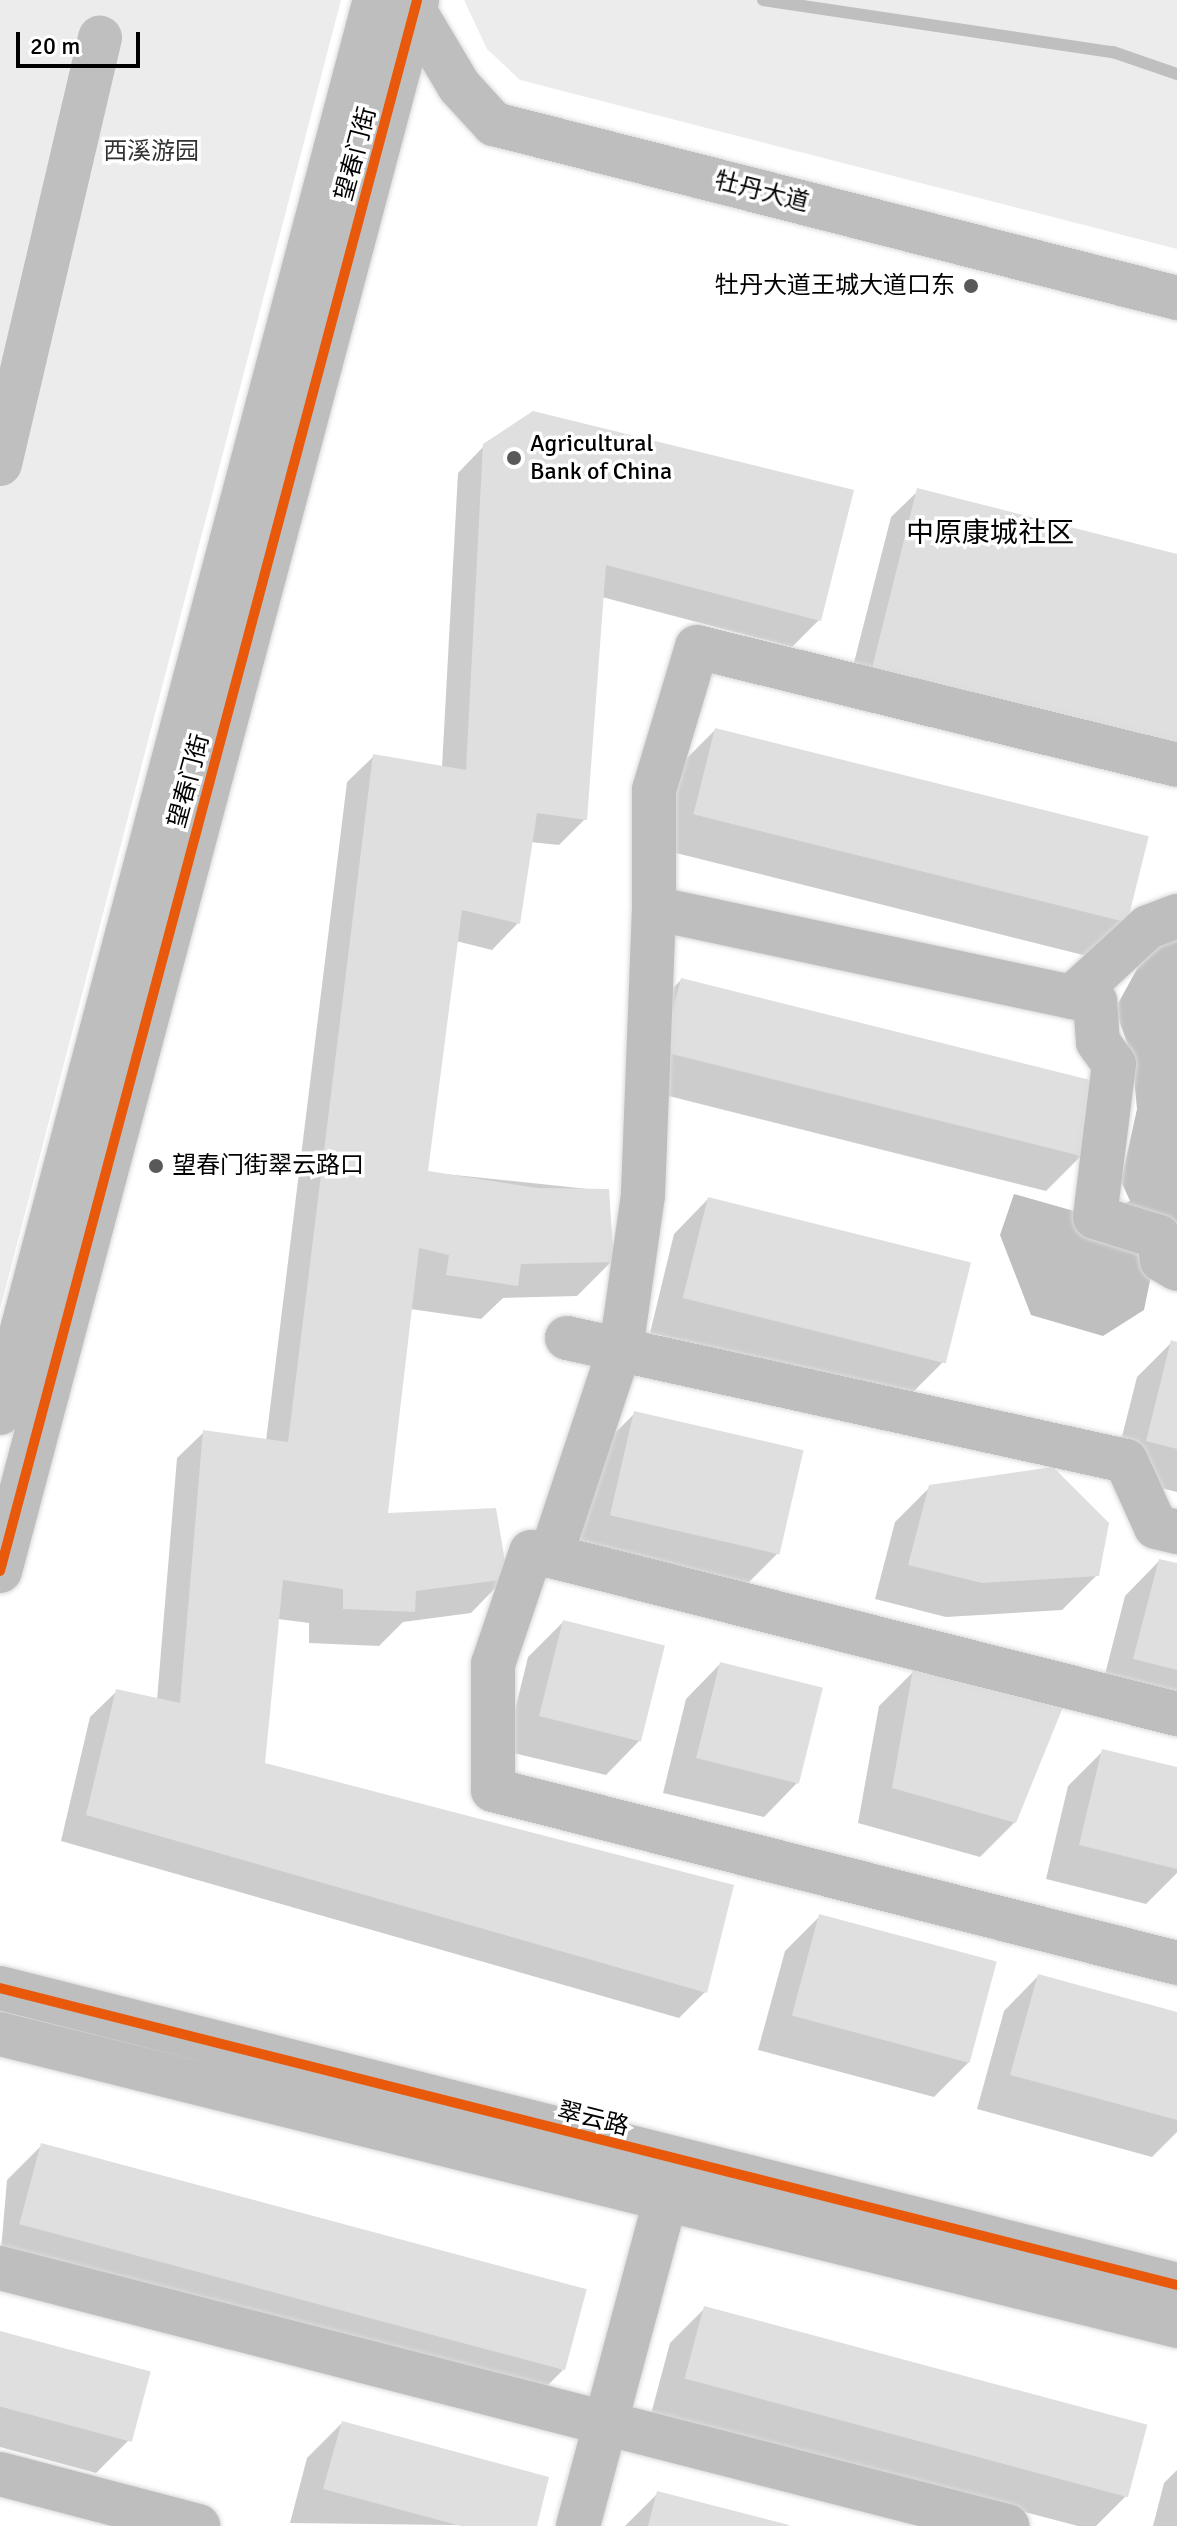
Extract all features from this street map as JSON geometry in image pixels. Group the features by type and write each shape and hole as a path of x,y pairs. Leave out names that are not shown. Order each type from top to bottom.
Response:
{"street":[{"name":"牡丹大道","path":"404,2 459,86 494,124 1177,298"},
{"name":"望春门街","path":"0,1413 404,2"},
{"name":"望春门街","path":"0,1571 404,2"},
{"path":"551,1556 619,1351 643,1195 654,908 654,790 697,647 1177,765"},
{"path":"654,908 1095,1002 1098,1042 1114,1064 1095,1217 1168,1253"},
{"path":"1072,997 1148,927 1177,916"},
{"path":"567,1338 1126,1461 1156,1527 1177,1532"},
{"path":"1177,1714 531,1552 493,1664 493,1790 1177,1963"},
{"name":"翠云路","path":"0,1988 1177,2326"},
{"name":"翠云路","path":"0,2034 1177,2285"},
{"path":"578,2526 671,2179"},
{"path":"0,2268 1007,2526"},
{"path":"0,2474 198,2526"}],"green space":[{"name":"西溪游园","path":"0,0 341,0 0,1309"},
{"path":"464,0 1177,0 1177,249 520,80 487,49"}],"shaded area":[{"path":"1177,930 1177,1223 1159,1237 1144,1310 1103,1336 1031,1315 1000,1235 1014,1194 1095,1217 1130,1201 1121,1181 1137,1109 1132,1057 1115,1009 1138,967"}],"building":[{"path":"533,411 854,490 821,621 606,565 587,820 537,813 520,924 462,910 428,1171 537,1188 609,1189 614,1262 521,1264 518,1286 446,1275 449,1255 419,1248 388,1513 496,1508 508,1579 416,1591 415,1612 343,1609 343,1589 283,1580 265,1763 734,1885 707,1993 86,1815 116,1689 180,1703 203,1430 288,1442 373,754 466,770 483,444"},
{"path":"917,488 1177,554 1177,745 872,668"},
{"path":"715,728 1149,836 1127,922 693,814"},
{"path":"681,978 1101,1083 1083,1156 663,1052"},
{"path":"708,1197 971,1263 946,1363 683,1298"},
{"path":"1171,1340 1177,1342 1177,1449 1146,1441"},
{"path":"634,1411 804,1450 779,1554 610,1515"},
{"path":"1053,1467 1109,1523 1099,1576 982,1583 908,1565 929,1485"},
{"path":"1159,1559 1177,1563 1177,1670 1133,1659"},
{"path":"563,1620 665,1645 641,1741 539,1716"},
{"path":"720,1662 823,1688 799,1784 696,1758"},
{"path":"913,1669 1063,1707 1016,1823 892,1788"},
{"path":"1102,1749 1177,1767 1177,1869 1079,1845"},
{"path":"819,1914 997,1962 970,2063 792,2015"},
{"path":"1038,1974 1177,2012 1177,2120 1010,2075"},
{"path":"41,2143 587,2289 565,2370 19,2224"},
{"path":"704,2306 1147,2425 1128,2497 685,2378"},
{"path":"0,2331 151,2371 132,2442 0,2407"},
{"path":"342,2421 549,2477 537,2526 461,2526 323,2489"},
{"path":"657,2491 789,2525 648,2526"}],"waterway":[{"path":"763,0 1113,52 1177,74"},
{"path":"0,464 100,38"}],"cycle path":[{"path":"0,1571 417,0"},
{"path":"0,1988 1177,2285"}],"place":[{"name":"牡丹大道王城大道口东","path":"971,286"},
{"name":"Agricultural Bank of China","path":"514,458"},
{"name":"望春门街翠云路口","path":"156,1166"}],"district":[{"name":"中原康城社区","path":"990,533"}]}
